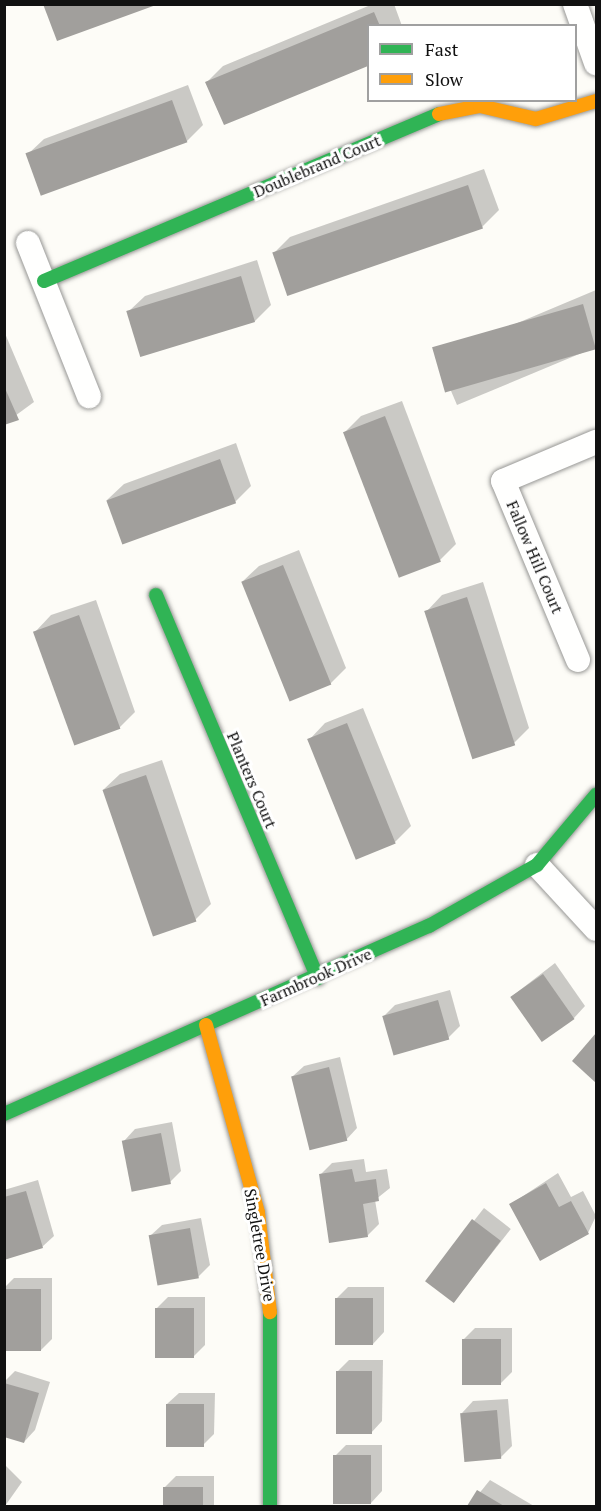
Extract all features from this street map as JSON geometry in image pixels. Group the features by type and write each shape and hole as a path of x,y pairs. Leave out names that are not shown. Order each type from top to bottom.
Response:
{"street":[{"path":"574,4 597,63"},
{"name":"Doublebrand Court","path":"44,281 446,111 480,106 536,119 597,101"},
{"path":"28,243 89,396"},
{"name":"Fallow Hill Court","path":"578,660 503,481 597,442"},
{"name":"Planters Court","path":"156,595 318,978"},
{"name":"Farmbrook Drive","path":"4,1114 318,978 429,926 537,865 597,795"},
{"path":"537,865 597,929"},
{"name":"Singletree Drive","path":"206,1025 258,1213 270,1289 270,1506"}],"building":[{"path":"43,4 156,4 156,5 57,41"},
{"path":"374,12 379,24 367,24 367,66 224,125 205,82"},
{"path":"172,100 187,142 41,196 25,153"},
{"path":"468,185 483,228 287,296 272,252"},
{"path":"241,276 255,322 140,357 126,311"},
{"path":"583,304 596,349 445,392 432,347"},
{"path":"4,386 19,420 4,425"},
{"path":"385,416 441,562 399,578 343,432"},
{"path":"220,459 236,503 122,545 106,500"},
{"path":"283,565 331,685 290,701 241,582"},
{"path":"467,597 515,745 472,759 424,611"},
{"path":"79,615 120,729 74,745 33,632"},
{"path":"347,723 396,844 356,860 307,739"},
{"path":"146,775 196,922 153,937 103,790"},
{"path":"543,974 575,1019 542,1042 510,997"},
{"path":"438,1000 449,1039 394,1055 382,1016"},
{"path":"596,1033 596,1083 572,1061"},
{"path":"329,1067 347,1141 310,1150 291,1076"},
{"path":"161,1133 171,1184 132,1192 122,1141"},
{"path":"352,1169 355,1182 376,1179 379,1201 363,1204 368,1237 329,1243 319,1174"},
{"path":"546,1183 559,1207 571,1201 589,1234 540,1261 509,1204"},
{"path":"26,1191 43,1248 4,1260 4,1197"},
{"path":"472,1219 501,1241 454,1303 425,1281"},
{"path":"190,1228 199,1278 157,1286 149,1235"},
{"path":"4,1289 41,1289 41,1351 4,1351"},
{"path":"335,1298 373,1298 373,1345 335,1345"},
{"path":"155,1308 194,1308 194,1358 155,1358"},
{"path":"462,1339 501,1339 501,1385 462,1385"},
{"path":"336,1371 372,1371 372,1434 336,1434"},
{"path":"4,1383 39,1393 24,1443 4,1437"},
{"path":"166,1404 204,1404 204,1447 166,1447"},
{"path":"497,1410 501,1459 464,1462 460,1413"},
{"path":"333,1455 371,1455 371,1504 333,1504"},
{"path":"163,1487 203,1487 203,1506 163,1506"},
{"path":"477,1490 504,1506 467,1506"}],"traffic: fast":[{"path":"44,281 439,114"},
{"path":"156,595 318,978"},
{"path":"4,1114 429,926 537,865 596,795"},
{"path":"270,1312 270,1506"}],"traffic: slow":[{"path":"439,114 480,106 536,119 596,101"},
{"path":"206,1025 258,1213 270,1312"}]}
